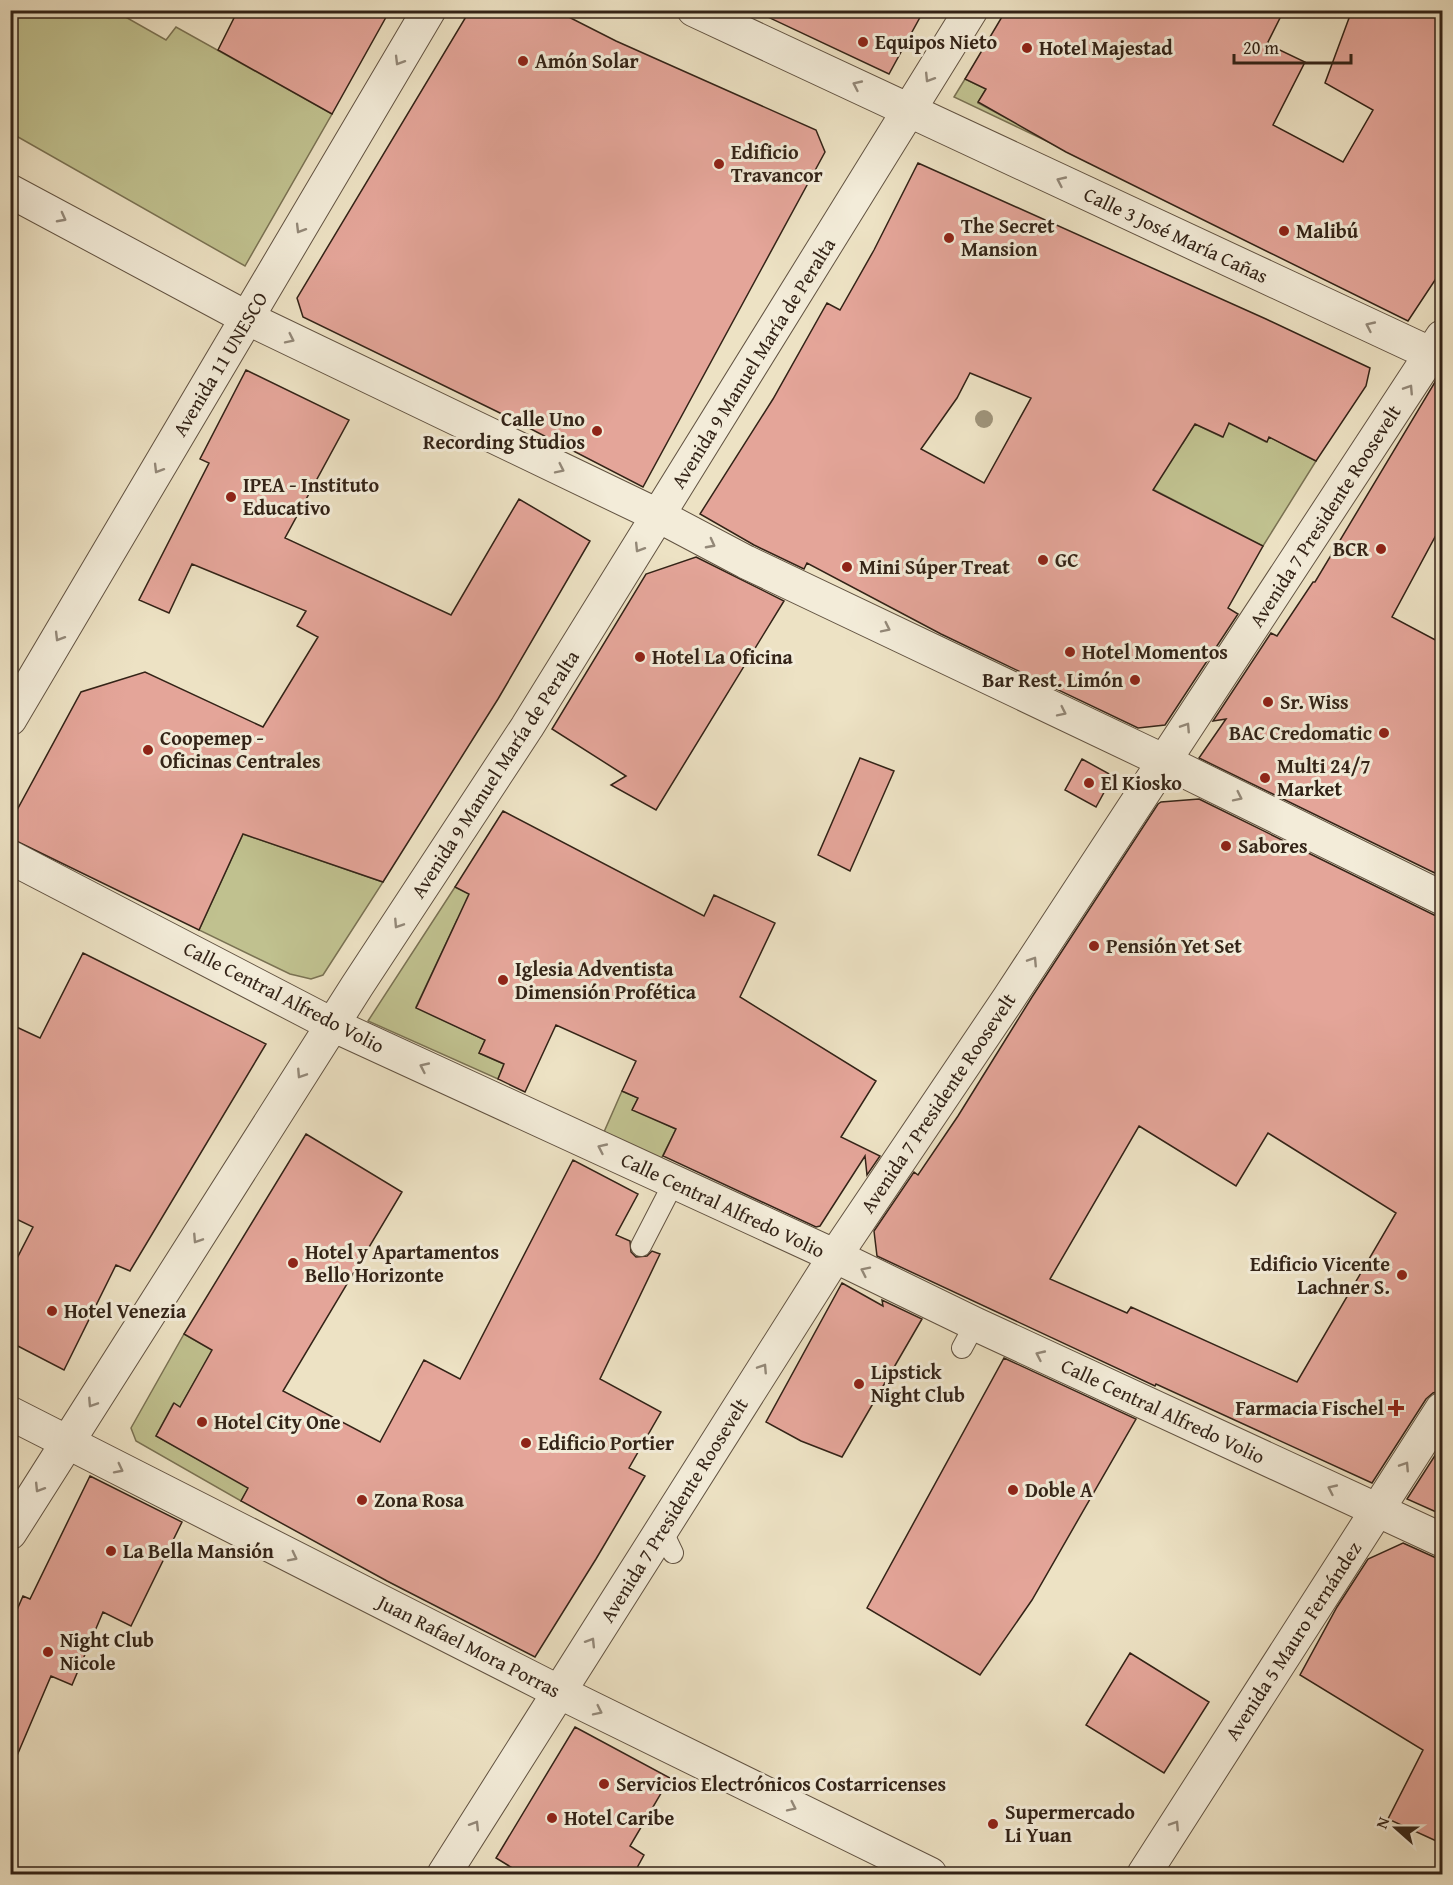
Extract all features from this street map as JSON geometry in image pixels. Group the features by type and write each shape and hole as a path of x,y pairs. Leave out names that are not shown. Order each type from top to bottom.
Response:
{"street":[{"name":"Avenida 11 UNESCO","path":"10,719 429,10"},
{"name":"Calle 3 José María Cañas","path":"694,10 1439,350"},
{"name":"Avenida 9 Manuel María de Peralta","path":"10,1533 333,1025 527,727 971,10"},
{"path":"10,191 247,318 659,516 746,562 1164,761 1443,898"},
{"name":"Avenida 7 Presidente Roosevelt","path":"444,1875 559,1692 667,1541 835,1256 1439,350"},
{"name":"Calle Central Alfredo Volio","path":"10,856 333,1025 835,1256 968,1336 1443,1540"},
{"name":"Avenida 5 Mauro Fernández","path":"1144,1875 1443,1408"},
{"name":"Juan Rafael Mora Porras","path":"10,1413 559,1692 930,1875"}],"lane":[{"path":"641,1246 674,1182"}],"green space":[{"path":"11,10 115,11 166,40 176,27 332,114 245,266 11,133"},
{"path":"965,79 986,89 978,103 1008,119 1020,98 1057,146 954,97"},
{"path":"1229,423 1266,442 1269,437 1316,461 1263,546 1131,478 1183,443 1195,424 1222,437"},
{"path":"243,834 383,882 323,975 311,979 290,974 199,930"},
{"path":"455,887 522,921 511,945 457,920 416,1007 485,1040 479,1053 504,1064 498,1079 368,1021"},
{"path":"622,1091 638,1098 633,1109 676,1129 661,1159 604,1132"},
{"path":"184,1334 298,1400 241,1501 136,1441 131,1428","holes":["200,1372 252,1400 215,1469 156,1436 173,1404 180,1407"]}],"building":[{"path":"238,10 390,10 332,114 218,50"},
{"path":"470,10 555,10 616,41 816,130 825,152 643,487 498,412 303,317 297,298"},
{"name":"Equipos Nieto","path":"753,10 924,10 889,74"},
{"path":"1006,10 1284,10 1267,44 1305,62 1273,125 1343,162 1373,110 1325,83 1352,10 1443,10 1443,268 1408,321 1066,152 978,102 986,89 965,79"},
{"path":"918,163 1370,368 1366,386 1316,461 1269,437 1267,442 1229,423 1223,437 1195,424 1153,490 1263,546 1228,608 1238,614 1165,725 1138,728 941,634 807,563 804,569 754,545 700,514 773,399 827,303 840,310 874,250","holes":["970,373 1031,398 984,483 921,449 957,398"]},
{"path":"246,370 349,420 285,538 451,615 519,499 590,541 498,699 383,882 243,834 199,930 10,838 10,823 81,692 145,672 263,727 318,637 297,626 306,611 192,564 169,613 139,600 209,463 200,459"},
{"path":"1438,377 1443,378 1443,522 1392,617 1443,644 1443,877 1199,758 1226,719 1213,721 1271,633 1277,636 1315,582"},
{"path":"696,557 784,601 656,810 611,785 626,776 552,729 646,574"},
{"path":"860,758 894,771 850,871 818,855"},
{"name":"El Kiosko","path":"1082,759 1113,776 1096,807 1065,790"},
{"path":"1199,799 1434,915 1443,917 1443,1390 1433,1393 1426,1399 1372,1483 1156,1384 1155,1386 877,1256 874,1231 914,1172 918,1175 958,1116 1032,997 1161,802","holes":["1139,1126 1236,1186 1268,1133 1396,1213 1297,1382 1131,1307 1127,1313 1050,1279"]},
{"path":"503,811 704,916 714,895 775,923 740,997 876,1081 841,1137 880,1156 867,1175 865,1156 820,1226 816,1227 663,1156 676,1129 632,1110 638,1098 622,1091 636,1061 556,1025 525,1092 498,1079 504,1064 479,1053 485,1040 416,1008 469,894 455,887"},
{"path":"83,953 266,1044 130,1271 116,1265 64,1370 10,1342 10,1272 33,1227 10,1216 10,1024 40,1038"},
{"path":"306,1134 402,1192 283,1391 380,1442 424,1360 460,1379 573,1160 638,1194 616,1235 630,1241 631,1252 636,1257 647,1256 652,1251 660,1254 600,1379 661,1412 629,1468 645,1476 535,1657 387,1581 241,1501 248,1488 156,1436 174,1403 180,1407 212,1350 184,1334"},
{"path":"842,1283 883,1306 882,1300 922,1319 842,1457 801,1441 766,1422"},
{"name":"Doble A","path":"1004,1358 1136,1419 1032,1600 980,1675 867,1608"},
{"path":"1443,1443 1443,1515 1407,1499"},
{"path":"90,1476 182,1522 131,1626 103,1612 72,1685 51,1676 10,1772 10,1626 23,1596 30,1599"},
{"path":"1403,1543 1443,1559 1443,1844 1388,1819 1423,1750 1300,1675 1337,1607 1368,1559"},
{"path":"1130,1653 1209,1702 1164,1773 1086,1725"},
{"path":"575,1727 670,1778 630,1846 644,1855 633,1875 524,1875 496,1858"}],"place":[{"name":"Equipos Nieto","path":"863,42"},
{"name":"Hotel Majestad","path":"1027,48"},
{"name":"Amón Solar","path":"523,61"},
{"name":"Edificio Travancor","path":"719,164"},
{"name":"Malibú","path":"1284,231"},
{"name":"The Secret Mansion","path":"949,238"},
{"name":"Calle Uno Recording Studios","path":"597,431"},
{"name":"IPEA - Instituto Educativo","path":"231,497"},
{"name":"BCR","path":"1381,549"},
{"name":"GC","path":"1043,560"},
{"name":"Mini Súper Treat","path":"847,567"},
{"name":"Hotel Momentos","path":"1070,652"},
{"name":"Hotel La Oficina","path":"640,657"},
{"name":"Bar Rest. Limón","path":"1135,680"},
{"name":"Sr. Wiss","path":"1268,702"},
{"name":"BAC Credomatic","path":"1384,733"},
{"name":"Coopemep - Oficinas Centrales","path":"148,750"},
{"name":"Multi 24/7 Market","path":"1265,778"},
{"name":"El Kiosko","path":"1089,783"},
{"name":"Sabores","path":"1226,846"},
{"name":"Pensión Yet Set","path":"1094,946"},
{"name":"Iglesia Adventista Dimensión Profética","path":"503,980"},
{"name":"Hotel y Apartamentos Bello Horizonte","path":"293,1263"},
{"name":"Edificio Vicente Lachner S.","path":"1402,1275"},
{"name":"Hotel Venezia","path":"52,1311"},
{"name":"Lipstick Night Club","path":"859,1384"},
{"name":"Farmacia Fischel","path":"1396,1408"},
{"name":"Hotel City One","path":"202,1422"},
{"name":"Edificio Portier","path":"526,1443"},
{"name":"Doble A","path":"1013,1490"},
{"name":"Zona Rosa","path":"362,1500"},
{"name":"La Bella Mansión","path":"111,1551"},
{"name":"Night Club Nicole","path":"48,1652"},
{"name":"Servicios Electrónicos Costarricenses","path":"604,1784"},
{"name":"Hotel Caribe","path":"552,1818"},
{"name":"Supermercado Li Yuan","path":"993,1824"}]}
